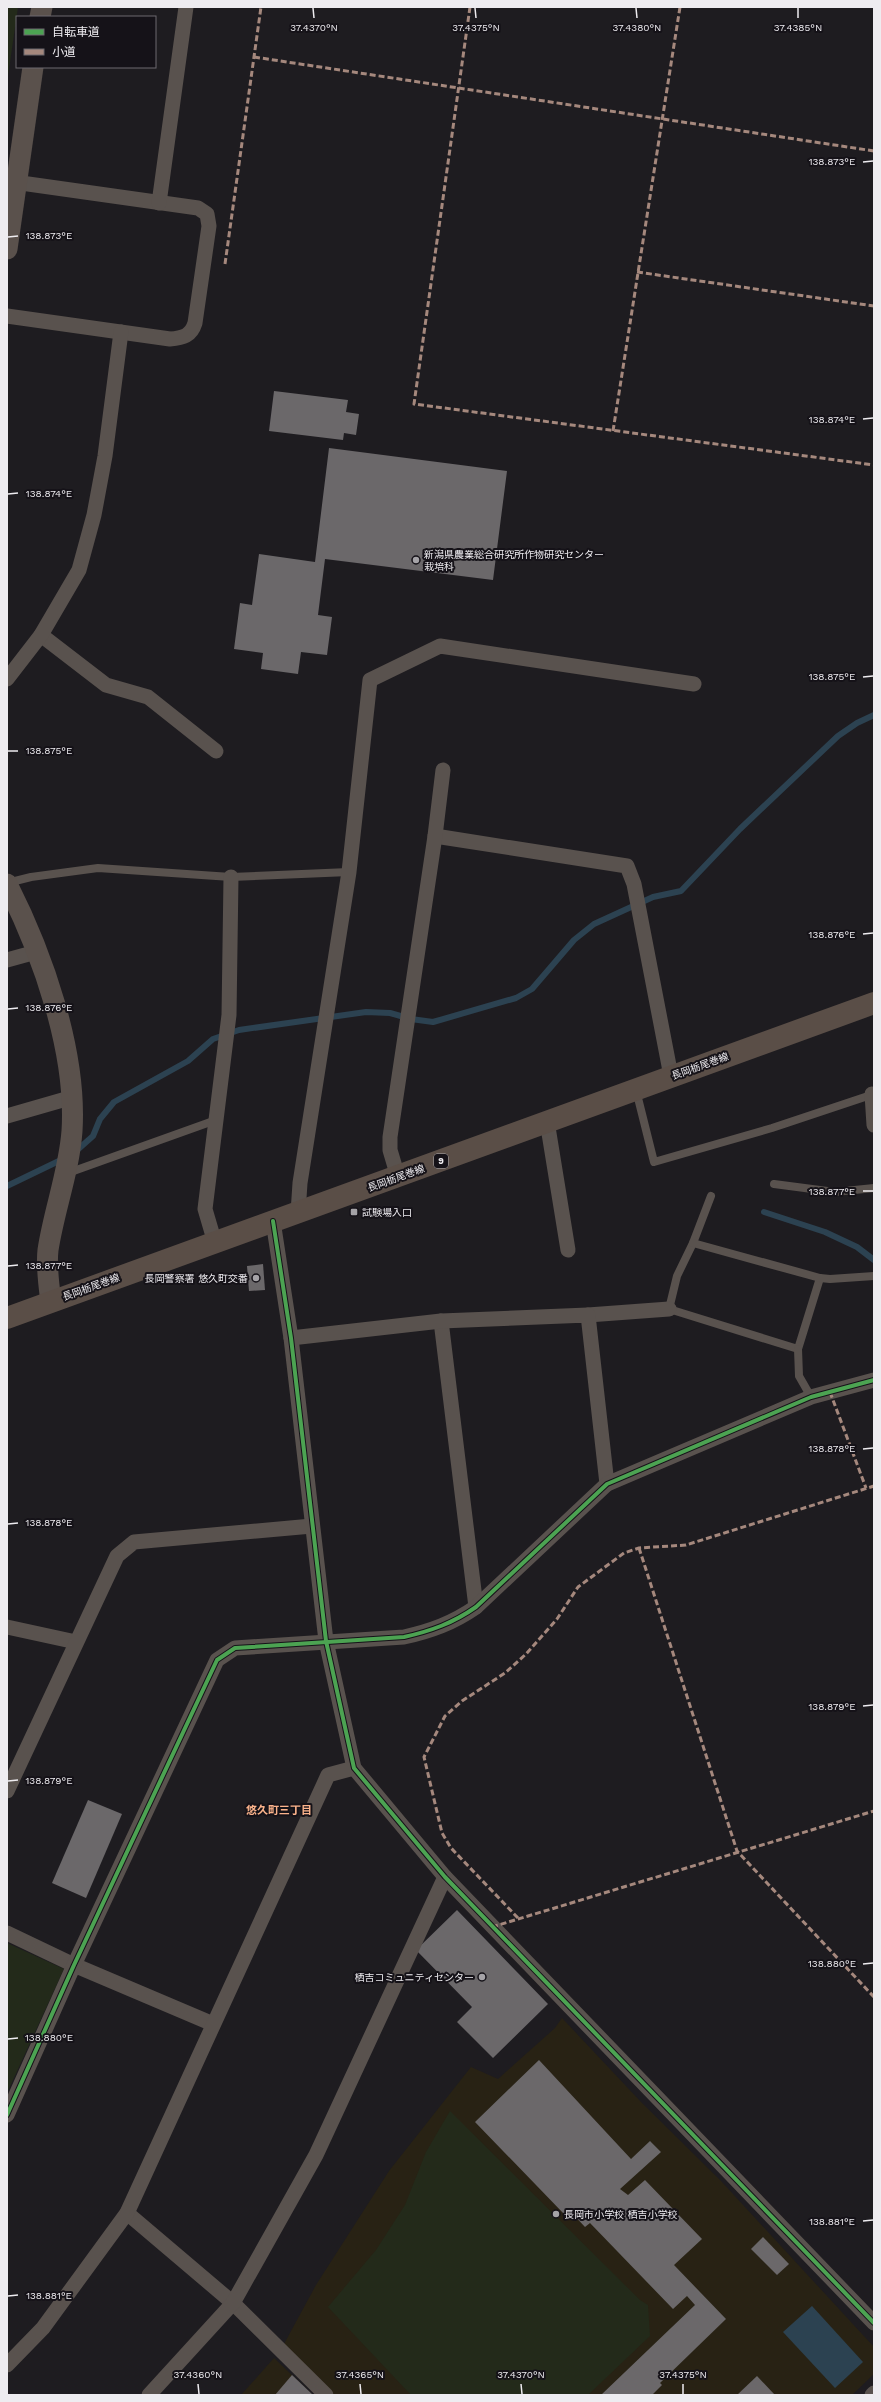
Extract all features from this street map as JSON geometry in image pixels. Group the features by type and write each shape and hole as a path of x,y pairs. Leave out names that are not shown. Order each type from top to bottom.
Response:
{"main road":[{"name":"長岡栃尾巻線","path":"7,1318 874,1003"}],"street":[{"path":"159,203 186,7"},
{"path":"7,249 12,181 33,68"},
{"path":"7,316 170,340 188,336 193,330 209,219 207,214 198,208 12,181"},
{"path":"7,679 41,635 79,570 94,515 105,456 121,332"},
{"path":"41,635 106,685 148,697 216,751"},
{"path":"298,1213 300,1183 349,872 370,680 440,646 694,684"},
{"path":"398,1177 390,1150 390,1137 436,836 443,770"},
{"path":"436,836 627,866 634,884 671,1076"},
{"path":"215,1242 205,1209 229,1016 231,877"},
{"path":"7,883 24,917 57,1014 68,1060 73,1097 72,1132 66,1174 48,1252 51,1302"},
{"path":"7,960 36,952"},
{"path":"873,1094 874,1125"},
{"path":"7,1116 73,1097"},
{"path":"547,1121 568,1250"},
{"path":"272,1221 291,1338 326,1641 354,1768 445,1877 874,2323"},
{"path":"291,1338 441,1321 588,1315 669,1309"},
{"path":"588,1315 606,1484"},
{"path":"441,1321 476,1607"},
{"path":"7,2115 74,1965 217,1660 235,1648 404,1637 458,1619 476,1607 606,1484 811,1397 874,1380"},
{"path":"8,1788 117,1556 134,1542 312,1526"},
{"path":"7,1627 76,1642"},
{"path":"7,2365 43,2328 127,2213 328,1775 354,1768"},
{"path":"149,2395 233,2303 316,2155 445,1877"},
{"path":"7,1933 74,1965 213,2024"},
{"path":"127,2213 233,2303 326,2395"}],"lane":[{"path":"7,883 31,877 98,868 231,877 349,872"},
{"path":"636,1089 654,1162 772,1128 873,1094"},
{"path":"66,1174 216,1120"},
{"path":"774,1184 835,1192 874,1188"},
{"path":"711,1196 693,1243 677,1276 669,1309 798,1349"},
{"path":"693,1243 820,1278 830,1279 874,1276"},
{"path":"811,1397 800,1376 798,1349 820,1278"}],"shaded area":[{"name":"長岡市小学校 栖吉小学校","path":"562,2018 641,2102 721,2181 874,2347 874,2374 852,2395 333,2395 284,2344 316,2285 389,2171 471,2067 498,2079 555,2028"},
{"path":"274,2358 313,2395 241,2395"}],"green space":[{"path":"7,7 18,7 16,16 7,83"},
{"path":"7,1943 64,1969 7,2093"},
{"path":"450,2111 640,2300 648,2305 650,2336 588,2395 411,2395 328,2307 376,2250 405,2205 426,2152"}],"water":[{"path":"812,2306 863,2362 835,2388 783,2332"}],"building":[{"path":"274,391 348,400 346,412 359,414 356,435 344,433 343,440 269,431"},
{"name":"新潟県農業総合研究所作物研究センター 栽培科","path":"329,448 507,471 493,580 325,559 318,615 332,617 327,655 301,652 298,674 261,669 263,653 234,649 240,603 252,605 259,554 315,562"},
{"name":"長岡警察署 悠久町交番","path":"263,1264 265,1290 249,1291 247,1266"},
{"path":"88,1800 122,1814 86,1898 52,1883"},
{"name":"栖吉コミュニティセンター","path":"457,1910 548,2004 493,2058 457,2022 472,2007 416,1950"},
{"path":"539,2060 631,2159 650,2141 661,2152 620,2189 628,2195 645,2180 702,2239 674,2265 726,2319 660,2383 662,2385 652,2395 601,2395 695,2305 687,2296 673,2309 590,2223 585,2227 569,2210 564,2214 475,2122"},
{"path":"763,2237 789,2264 777,2275 751,2249"},
{"path":"292,2375 313,2395 275,2395"},
{"path":"757,2376 775,2395 737,2395"}],"waterway":[{"path":"75,1152 93,1136 100,1119 114,1102 188,1061 213,1039 239,1030 366,1012 390,1013 411,1019 433,1022 516,998 532,989 574,940 594,924 653,897 681,891 740,829 838,736 857,723 874,715"},
{"path":"7,1186 63,1159"},
{"path":"764,1212 825,1232 857,1247 874,1260"}],"marked path":[{"path":"225,264 261,7"},
{"path":"470,7 414,404 874,465"},
{"path":"613,431 680,7"},
{"path":"254,57 874,151"},
{"path":"637,272 874,306"},
{"path":"830,1392 866,1488"},
{"path":"518,1918 451,1848 442,1833 424,1757 445,1716 462,1701 505,1673 526,1654 557,1619 578,1587 624,1553 639,1548 686,1545 874,1486"},
{"path":"639,1548 737,1851 874,1997"},
{"path":"492,1927 874,1811"}],"cycle path":[{"path":"273,1221 291,1338 326,1641 354,1768 445,1877 874,2323"},
{"path":"7,2115 74,1965 217,1660 235,1648 404,1637 442,1626 459,1618 476,1607 607,1484 811,1397 874,1380"}],"place":[{"name":"新潟県農業総合研究所作物研究センター 栽培科","path":"416,560"},
{"name":"試験場入口","path":"354,1212"},
{"name":"長岡警察署 悠久町交番","path":"256,1278"},
{"name":"栖吉コミュニティセンター","path":"482,1977"},
{"name":"長岡市小学校 栖吉小学校","path":"556,2214"}],"district":[{"name":"悠久町三丁目","path":"279,1810"}]}
